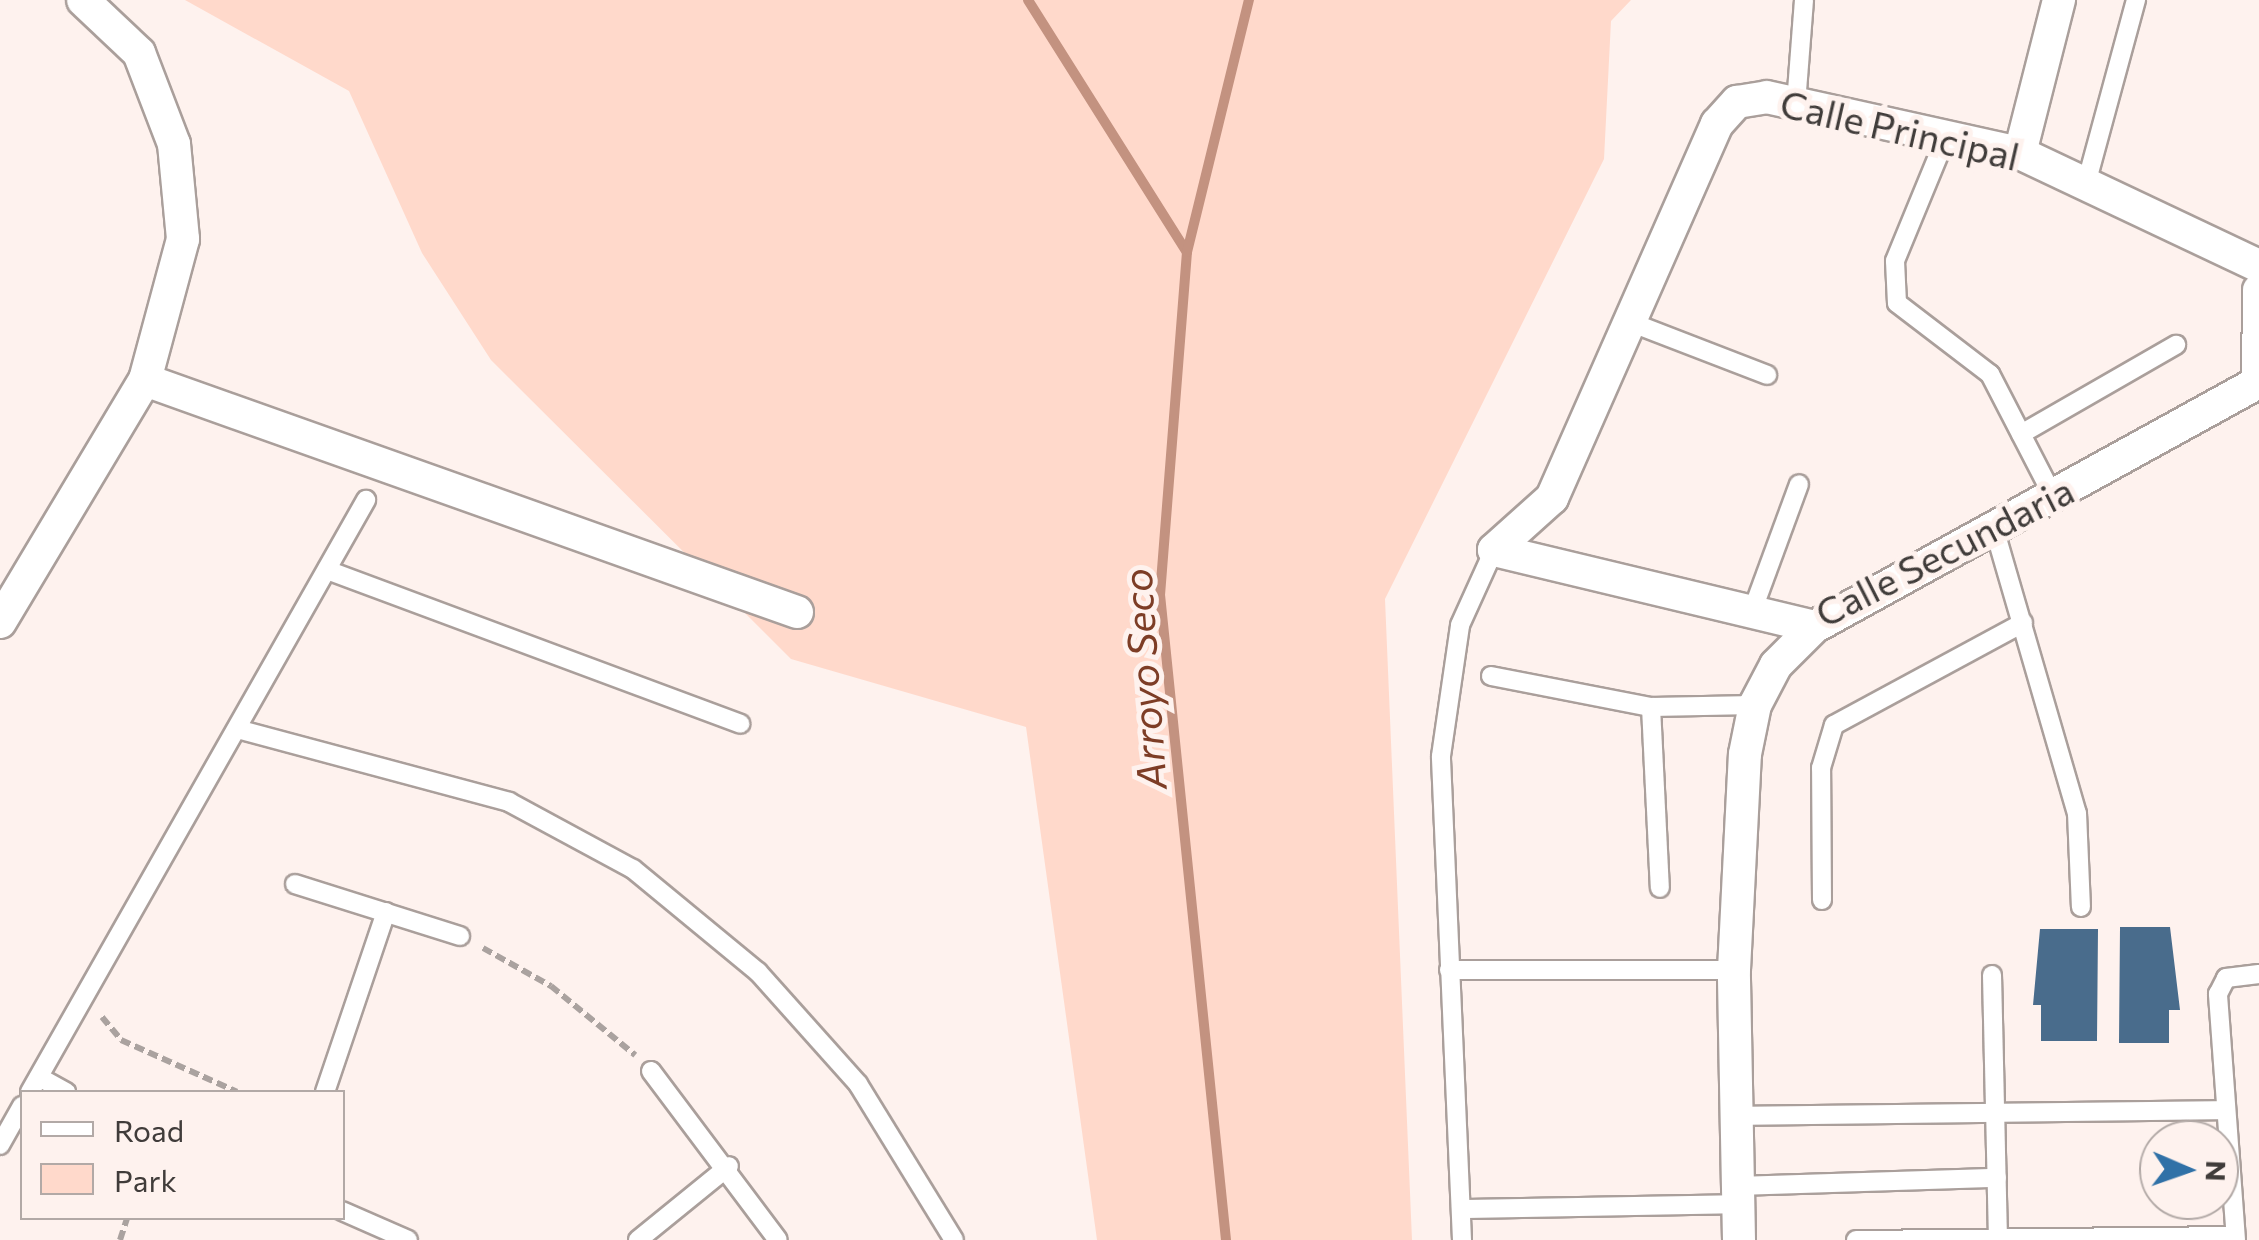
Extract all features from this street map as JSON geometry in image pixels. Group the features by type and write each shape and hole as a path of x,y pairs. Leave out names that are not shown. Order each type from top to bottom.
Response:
{"street":[{"path":"0,622 145,380 183,240 174,144 139,53 83,0"},
{"path":"2020,153 2059,0"},
{"name":"Calle Principal","path":"1494,550 1552,498 1725,111 1752,97 2020,153 2259,266"},
{"path":"2258,389 2259,290"},
{"path":"145,380 797,612"},
{"name":"Calle Secundaria","path":"1494,550 1814,627 2258,389"},
{"path":"1738,1240 1734,970 1755,704 1776,665 1814,627"}],"lane":[{"path":"1796,104 1804,0"},
{"path":"2086,184 2136,0"},
{"path":"1946,137 1892,282 1924,331 1990,374 2053,496"},
{"path":"1630,322 1767,376"},
{"path":"2021,434 2176,345"},
{"path":"1752,612 1799,484"},
{"path":"34,1085 366,500"},
{"path":"1994,528 2077,813 2081,907"},
{"path":"1462,1240 1441,756 1460,625 1494,550"},
{"path":"327,570 740,724"},
{"path":"1822,900 1820,768 1834,724 2023,624"},
{"path":"1490,676 1651,706 1755,704"},
{"path":"1651,706 1660,888"},
{"path":"237,729 508,802 632,870 758,972 858,1084 954,1240"},
{"path":"295,884 460,936"},
{"path":"326,1090 386,912"},
{"path":"1449,970 1734,970"},
{"path":"1856,1240 2236,1238 2218,988 2231,976 2259,974"},
{"path":"1992,975 1998,1239"},
{"path":"650,1071 729,1166 778,1240"},
{"path":"0,1145 20,1110"},
{"path":"1736,1116 2226,1110"},
{"path":"638,1240 729,1166"},
{"path":"1461,1208 1997,1178"},
{"path":"345,1212 408,1240"}],"path":[{"path":"460,936 551,986 650,1071"},
{"path":"102,1006 122,1040 233,1090"}],"green space":[{"path":"185,0 1631,0 1611,21 1604,159 1385,599 1412,1240 1097,1240 1026,727 791,659 491,360 422,253 349,91"}],"building":[{"path":"2120,927 2170,927 2180,1010 2169,1010 2169,1043 2119,1043"},
{"path":"2040,929 2098,929 2097,1041 2041,1041 2041,1005 2033,1005"}],"waterway":[{"path":"1028,0 1187,252"},
{"name":"Arroyo Seco","path":"1226,1240 1160,595 1187,252 1249,0"}]}
